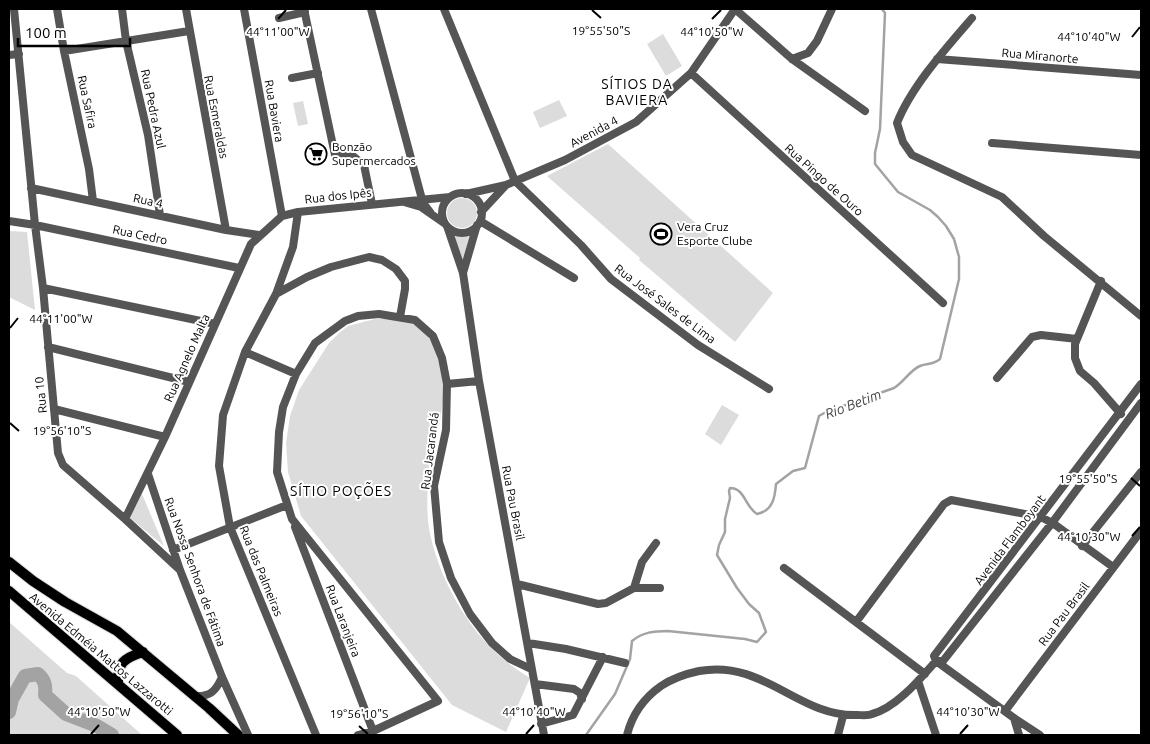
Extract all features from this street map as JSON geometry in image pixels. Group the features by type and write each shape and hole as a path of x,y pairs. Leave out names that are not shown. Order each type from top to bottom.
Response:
{"main road":[{"name":"Avenida Edméia Mattos Lazzarotti","path":"9,562 32,581 117,631 195,696 238,735"},
{"name":"Avenida Edméia Mattos Lazzarotti","path":"9,591 177,735"},
{"path":"118,683 117,672 120,665 129,656 143,652"}],"street":[{"name":"Rua 10","path":"14,9 58,454 63,465 180,570"},
{"name":"Rua Safira","path":"57,9 89,169 93,200"},
{"name":"Rua Pedra Azul","path":"122,9 126,41 148,135 160,215"},
{"name":"Rua Esmeraldas","path":"186,9 226,230"},
{"name":"Rua Baviera","path":"244,9 282,216"},
{"path":"371,9 423,198 426,208 430,212"},
{"path":"444,9 515,181"},
{"path":"735,9 792,59 865,111"},
{"name":"Avenida 4","path":"466,194 506,185 565,160 636,122 691,73 735,9"},
{"path":"792,59 808,53 817,41 832,9"},
{"path":"279,18 305,10 335,155 352,156 364,165 372,204"},
{"path":"972,18 937,58 901,111 897,123 903,142 912,156 1002,197 1044,236 1141,316"},
{"path":"64,51 189,31"},
{"path":"9,55 19,54"},
{"name":"Rua Miranorte","path":"937,58 1141,76"},
{"path":"292,78 318,73"},
{"name":"Rua Pingo de Ouro","path":"691,73 943,303"},
{"path":"992,143 1141,154"},
{"name":"Rua José Sales de Lima","path":"515,181 581,245 611,279 698,345 770,389"},
{"name":"Avenida 4","path":"481,212 506,185"},
{"name":"Rua 4","path":"31,188 226,230 259,235"},
{"path":"457,194 466,194 478,202 481,212 478,223 468,232 452,230 446,224 442,210 444,204 450,197 457,194"},
{"name":"Rua dos Ipês","path":"282,216 298,212 423,198 450,197"},
{"name":"Rua dos Ipês","path":"397,201 421,207 446,224"},
{"name":"Rua das Palmeiras","path":"298,212 293,247 276,294 245,352 223,415 219,466 230,527 316,735"},
{"name":"Rua Agnelo Malta","path":"125,519 165,438 251,244 282,216"},
{"name":"Rua Cedro","path":"9,221 239,268"},
{"path":"478,223 574,278"},
{"name":"Rua Pau Brasil","path":"463,273 478,223"},
{"name":"Rua Pau Brasil","path":"446,224 463,273 479,380 544,735"},
{"path":"276,294 307,277 331,267 369,257 376,258 396,269 405,281 400,316"},
{"path":"1100,281 1077,339 1075,358 1080,371 1094,383 1128,421"},
{"path":"43,288 215,324"},
{"name":"Rua Jacarandá","path":"373,731 438,701 292,519 277,472 279,432 283,407 296,374 315,343 345,321 358,316 379,314 400,316 415,320 433,336 442,358 448,384 446,430 434,486 439,542 451,578 470,614 492,642 510,659 531,669"},
{"path":"997,378 1032,338 1041,335 1077,339"},
{"path":"48,347 189,382"},
{"path":"245,352 296,374"},
{"path":"448,384 479,380"},
{"name":"Avenida Flamboyant","path":"936,661 934,656 1141,384"},
{"name":"Avenida Flamboyant","path":"627,734 636,712 644,701 670,680 688,673 707,670 727,669 760,678 815,708 843,716 871,715 887,708 918,682 936,661 943,661 1052,523 1141,403"},
{"path":"54,409 165,438"},
{"path":"1082,546 1141,472"},
{"name":"Rua Nossa Senhora de Fátima","path":"148,474 180,570 222,677 248,735"},
{"path":"856,622 948,502 956,500 1041,517 1052,523 1112,568"},
{"path":"173,550 287,505"},
{"name":"Rua Laranjeira","path":"292,519 373,731"},
{"name":"Rua Pau Brasil","path":"1005,711 1141,531"},
{"path":"634,588 642,562 656,543"},
{"path":"784,568 925,674"},
{"path":"517,584 598,604 606,603 634,588 660,588"},
{"path":"528,643 625,663"},
{"path":"541,724 573,715 603,657"},
{"path":"936,661 1040,735"},
{"path":"195,696 212,694 222,677"},
{"path":"918,682 936,735"},
{"path":"535,684 574,689 580,693 582,699"},
{"path":"838,735 843,716"},
{"path":"1014,718 1019,735"},
{"path":"358,735 373,731"}],"shaded area":[{"path":"663,34 682,66 666,76 647,44"},
{"path":"559,100 567,116 540,128 533,112"},
{"path":"303,101 308,124 298,126 293,103"},
{"name":"Vera Cruz Esporte Clube","path":"608,144 773,293 735,342 639,260 640,258 547,176"},
{"path":"462,198 473,202 477,213 473,224 462,228 451,224 447,213 451,202"},
{"path":"9,231 27,232 35,310 9,297"},
{"path":"452,234 461,237 470,234 462,263"},
{"path":"375,319 408,321 415,324 429,338 438,355 442,372 442,411 428,486 429,528 439,564 465,616 489,646 509,664 530,678 506,732 452,705 301,516 288,472 286,443 290,416 299,390 329,343 339,333 348,326"},
{"path":"722,405 739,415 721,445 705,434"},
{"path":"142,494 164,546 130,518"},
{"path":"9,622 67,673 76,676 142,735 9,735"}],"waterway":[{"name":"Rio Betim","path":"586,735 615,694 630,659 632,641 636,638 658,631 668,631 745,639 757,642 766,632 759,613 749,604 737,588 717,555 725,532 730,488 739,491 757,514 767,510 774,498 776,484 793,471 805,468 819,416 894,388 916,368 940,359 959,279 959,257 954,239 938,217 930,210 898,192 875,164 875,153 880,129 885,13 882,9"},
{"name":"Rio Betim","path":"9,712 12,699 25,676 38,674 44,683 45,695 66,714 97,726 112,735"}],"place":[{"name":"Bonzão Supermercados","path":"316,154"},
{"name":"Vera Cruz Esporte Clube","path":"661,234"}],"district":[{"name":"SÍTIOS DA BAVIERA","path":"637,92"},
{"name":"SÍTIO POÇÕES","path":"341,491"}]}
